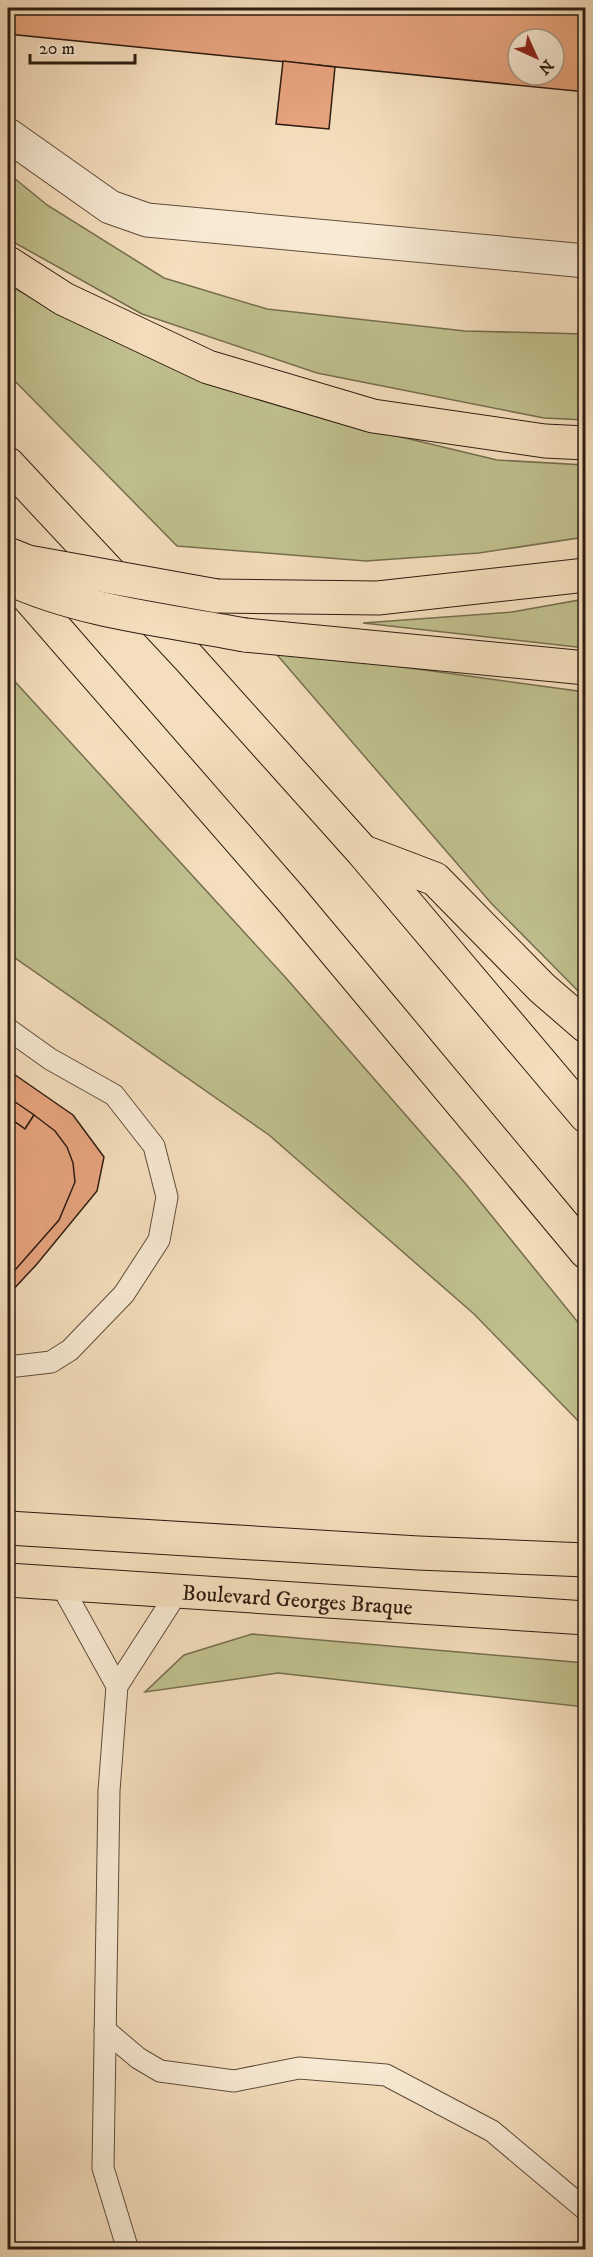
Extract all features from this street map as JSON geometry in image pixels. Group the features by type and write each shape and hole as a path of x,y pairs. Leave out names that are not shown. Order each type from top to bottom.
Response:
{"main road":[{"path":"8,263 64,299 208,367 373,416 545,441 585,442"},
{"path":"8,464 189,658 362,851 585,1116"},
{"path":"8,554 28,562 217,596 378,598 585,575"},
{"path":"8,573 292,900 585,1252"},
{"path":"8,578 24,586 96,608 245,635 585,668"},
{"path":"362,851 435,879 542,988 585,1026"},
{"path":"8,1528 418,1553 585,1560"},
{"name":"Boulevard Georges Braque","path":"8,1580 585,1618"}],"street":[{"path":"8,135 110,207 147,219 585,261"}],"lane":[{"path":"8,1029 50,1059 114,1095 154,1146 167,1197 159,1240 124,1294 70,1350 51,1362 8,1367"},
{"path":"60,1583 117,1686"},
{"path":"128,2250 102,2168 109,1791 117,1686 178,1591"},
{"path":"105,2030 138,2058 160,2071 234,2081 299,2068 386,2075 492,2131 585,2210"}],"green space":[{"path":"8,173 47,205 164,278 267,309 465,331 585,334 585,420 544,418 317,373 142,314 8,239"},
{"path":"8,284 66,317 173,368 322,418 497,460 585,465 585,537 479,553 366,561 177,546 8,374"},
{"path":"585,599 585,648 363,623 512,612"},
{"path":"272,649 585,692 585,998 491,903"},
{"path":"8,674 286,978 465,1183 585,1331 585,1428 474,1314 269,1135 8,953"},
{"path":"252,1634 585,1663 585,1707 278,1673 145,1692 184,1655"}],"building":[{"path":"8,8 586,8 586,92 536,87 566,87 566,27 506,27 506,84 8,34"},
{"path":"283,61 335,67 329,129 276,124"},
{"path":"8,1070 73,1115 104,1157 97,1191 37,1264 8,1295"},
{"path":"8,1097 34,1115 25,1129 8,1117"},
{"path":"34,1115 55,1131 67,1147 73,1163 75,1182 59,1220 8,1278 8,1117 25,1129"}]}
